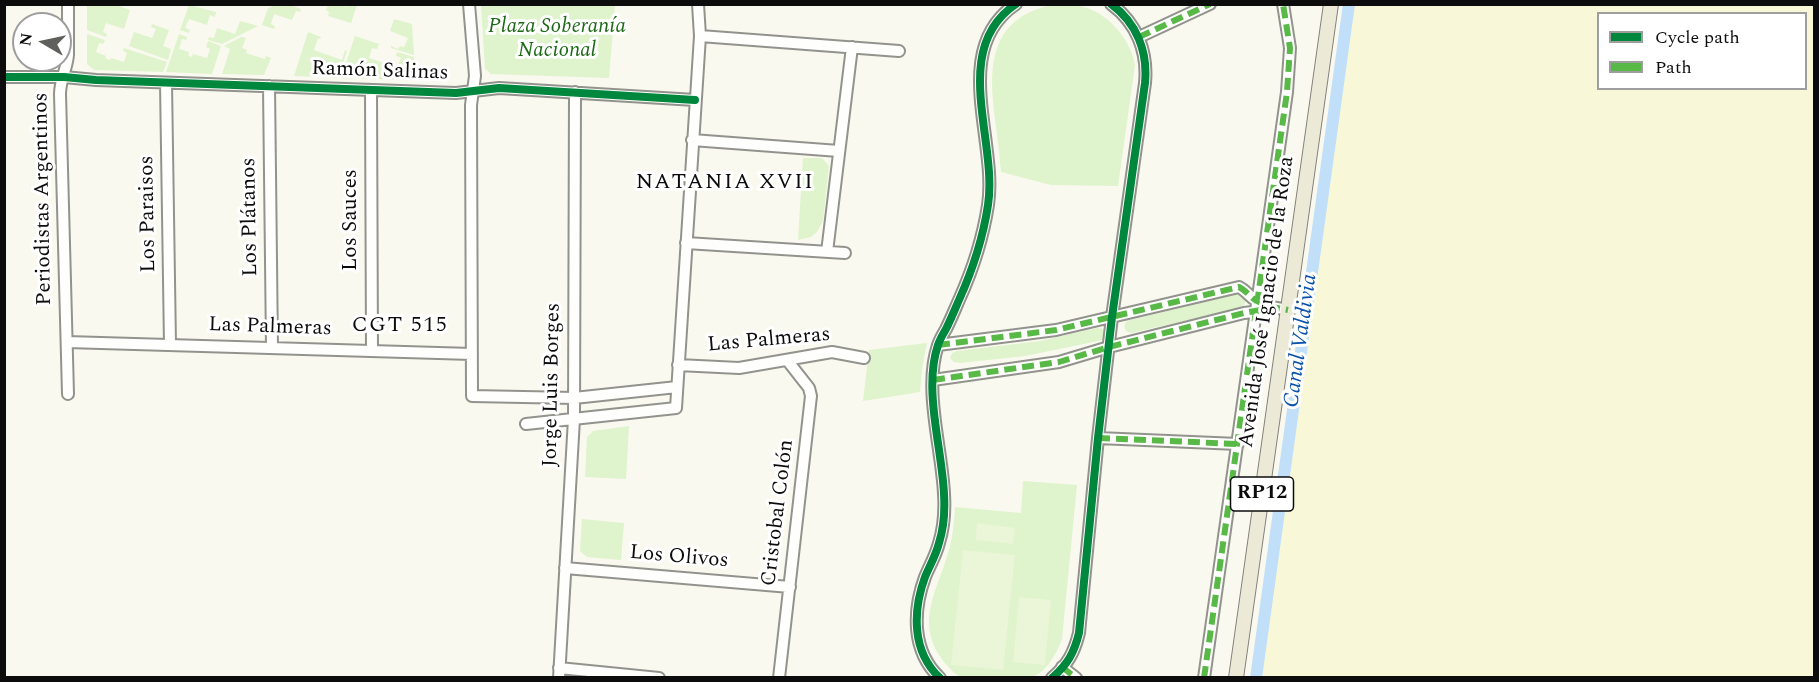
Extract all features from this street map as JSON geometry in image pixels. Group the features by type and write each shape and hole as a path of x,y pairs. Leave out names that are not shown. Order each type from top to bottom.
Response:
{"main road":[{"name":"Avenida José Ignacio de la Roza","path":"1236,678 1281,309 1331,4"}],"street":[{"name":"Periodistas Argentinos","path":"68,4 68,55 60,94 68,394"},
{"path":"469,4 474,90 471,105 472,396 574,398 677,387"},
{"path":"526,424 676,408 700,36 698,4"},
{"path":"1052,678 1075,649 1079,633 1112,317 1145,83 1146,58 1139,37 1119,10 1111,4"},
{"path":"1139,37 1210,4"},
{"path":"1204,678 1289,71 1290,48 1283,4"},
{"path":"935,676 919,645 916,619 920,594 940,542 943,522 944,491 933,380 938,345 966,286 975,260 989,202 990,167 979,75 986,42 993,29 1013,5"},
{"path":"700,36 898,51"},
{"path":"827,252 852,47"},
{"name":"Ramón Salinas","path":"4,77 64,77 166,83 456,93 499,88 695,100"},
{"name":"Los Paraisos","path":"166,83 170,345"},
{"name":"Los Plátanos","path":"269,86 272,348"},
{"name":"Los Sauces","path":"371,90 372,351"},
{"name":"Jorge Luis Borges","path":"559,673 574,419 575,93"},
{"path":"692,140 839,151"},
{"path":"686,243 845,253"},
{"path":"938,345 1034,333 1239,288 1245,290 1257,307"},
{"path":"933,380 1059,362 1257,307 1281,309"},
{"name":"Las Palmeras","path":"66,342 471,354"},
{"name":"Las Palmeras","path":"678,365 739,368 832,352 864,358"},
{"name":"Cristobal Colón","path":"779,678 811,396 809,388 787,360"},
{"path":"1098,438 1238,444"},
{"name":"Los Olivos","path":"565,568 790,587"},
{"path":"1062,667 1076,678"},
{"path":"559,673 659,678"}],"green space":[{"path":"288,4 301,9 300,12 296,11 292,20 274,14 271,24 275,26 274,29 262,25 268,8"},
{"path":"87,5 119,5 130,10 124,29 106,23 103,32 107,34 106,37 87,30"},
{"path":"189,5 216,12 215,17 210,15 207,25 189,19 185,28 190,30 189,33 180,30"},
{"path":"328,5 347,7 357,5 351,23 328,16 329,12 326,10"},
{"name":"Plaza Soberanía Nacional","path":"481,5 615,5 609,78 491,74 485,69"},
{"path":"1050,5 1080,6 1093,10 1117,29 1133,56 1135,65 1118,186 1051,185 1001,172 993,97 996,50 1006,31 1023,16"},
{"path":"1354,5 1814,5 1814,677 1261,677"},
{"path":"394,19 412,24 414,55 391,48 391,46 398,49 400,46 404,47 408,38 390,31"},
{"path":"240,21 258,26 222,44 208,40 209,37 214,38 217,28 235,34"},
{"path":"152,24 169,30 163,46 171,49 168,60 129,46 134,32 152,38 156,29 151,27"},
{"path":"308,32 321,37 318,38 314,50 342,60 345,50 347,51 338,78 294,76"},
{"path":"87,34 105,40 103,44 99,43 96,52 106,56 105,58 124,62 127,53 123,51 124,48 167,62 163,72 94,70 87,64"},
{"path":"179,34 187,37 186,40 182,39 179,49 189,52 188,55 192,57 193,54 207,58 210,49 206,47 208,41 221,46 212,74 166,72"},
{"path":"355,36 379,44 377,49 372,48 369,58 397,67 401,58 396,56 397,52 414,57 415,80 341,78"},
{"path":"241,37 246,38 242,48 247,50 246,53 265,59 266,56 271,58 264,75 222,74 230,49 224,46"},
{"path":"803,158 822,158 829,166 823,221 811,237 798,240"},
{"path":"1237,294 1246,299 1240,308 1131,333 1125,328 1127,321"},
{"path":"1097,328 1104,330 1103,340 1025,356 960,363 950,358 952,353 957,351 1040,341"},
{"path":"927,343 920,392 863,401 869,350"},
{"path":"629,426 626,479 585,477 587,437 593,431"},
{"path":"1023,481 1077,485 1062,639 1050,662 1041,672 1031,677 961,677 945,664 933,644 929,618 951,542 955,507 1021,513"},
{"path":"582,519 624,523 621,560 587,557 580,551"},
{"path":"977,523 1015,528 1013,544 976,540"},
{"path":"963,550 1015,555 1003,670 951,665"},
{"path":"1019,597 1051,600 1045,665 1013,662"}],"waterway":[{"name":"Canal Valdivia","path":"1256,678 1349,4"}],"marked path":[{"path":"1139,37 1210,4"},
{"path":"1204,678 1287,92 1290,48 1283,4"},
{"path":"938,345 1056,330 1239,287 1262,304 1288,310"},
{"path":"933,380 1059,362 1109,347 1261,310"},
{"path":"1098,438 1238,444"},
{"path":"1062,667 1076,678"}],"cycle path":[{"path":"940,678 924,655 917,630 918,603 925,577 941,537 944,512 943,476 933,399 934,362 939,343 973,265 988,205 989,180 980,70 985,45 996,23 1016,4"},
{"path":"1052,678 1070,658 1079,633 1112,317 1145,83 1145,60 1139,39 1128,20 1111,4"},
{"path":"4,77 64,77 456,93 499,88 695,100"}],"district":[{"name":"NATANIA XVII","path":"725,184"},
{"name":"CGT 515","path":"400,327"}]}
